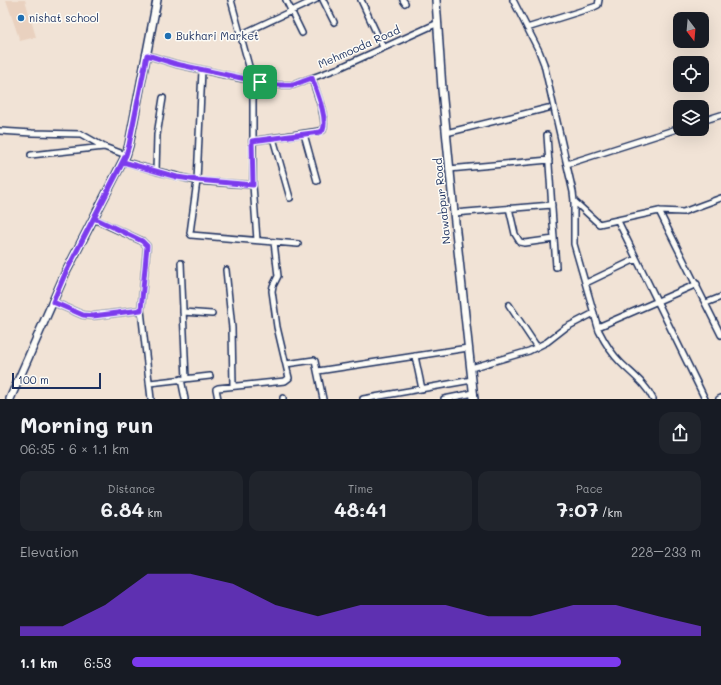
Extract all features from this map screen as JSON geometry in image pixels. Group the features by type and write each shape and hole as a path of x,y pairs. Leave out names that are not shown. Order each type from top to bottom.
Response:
{"street":[{"path":"10,399 65,274 124,158 129,145 157,0"},
{"path":"231,0 253,81 253,185 257,240"},
{"path":"286,0 302,33"},
{"path":"240,35 315,0"},
{"path":"323,0 334,22"},
{"path":"361,0 383,47"},
{"name":"Nawabpur Road","path":"436,0 449,169 474,396"},
{"path":"513,0 544,64 574,201 574,244 598,326 612,353 645,387 652,399"},
{"path":"527,28 594,7 598,5 599,0"},
{"name":"Mehmooda Road","path":"147,55 176,64 253,81 293,85 339,68 438,23"},
{"path":"202,70 197,180 190,233 191,235 298,244"},
{"path":"252,141 320,132 324,127 321,107 312,78"},
{"path":"156,171 157,135 163,98"},
{"path":"446,133 548,108"},
{"path":"709,119 721,115"},
{"path":"567,164 673,130"},
{"path":"0,131 81,134 124,158 156,171 197,180 253,185"},
{"path":"304,134 317,181"},
{"path":"547,135 556,267"},
{"path":"273,138 290,198"},
{"path":"31,155 104,147"},
{"path":"449,169 549,160"},
{"path":"574,201 599,224 659,211 683,212 721,198"},
{"path":"454,213 552,205"},
{"path":"509,208 515,234 520,242 525,243 554,239"},
{"path":"659,211 697,284 721,335"},
{"path":"94,218 142,241 147,246 141,310 151,399"},
{"path":"618,221 705,399"},
{"path":"218,399 217,388 288,380 289,375 277,327 272,291 278,276 274,242"},
{"path":"586,283 636,259"},
{"path":"182,263 185,399"},
{"path":"226,270 232,328 233,386"},
{"path":"598,326 697,284"},
{"path":"706,303 721,297"},
{"path":"53,302 83,315 93,316 141,310"},
{"path":"510,305 537,347"},
{"path":"184,312 212,314"},
{"path":"471,368 516,356 537,347 565,328 594,313"},
{"path":"318,371 468,348"},
{"path":"416,356 422,388"},
{"path":"286,364 314,360 317,364 323,399"},
{"path":"150,383 210,376"},
{"path":"363,399 472,380"},
{"path":"444,399 474,396"}],"shaded area":[{"name":"nishat school","path":"6,0 25,0 36,37 20,41"}],"place":[{"name":"nishat school","path":"21,18"},
{"name":"Bukhari Market","path":"168,36"}],"route":[{"path":"260,82 176,64 147,55 126,155 123,162 94,218 65,274 53,302 83,315 93,316 103,316 141,310 148,249 147,246 144,242 94,218 108,190 123,162 177,177 253,185 252,141 320,132 323,130 324,122 321,107 312,78 293,85 277,85 260,82"}]}
